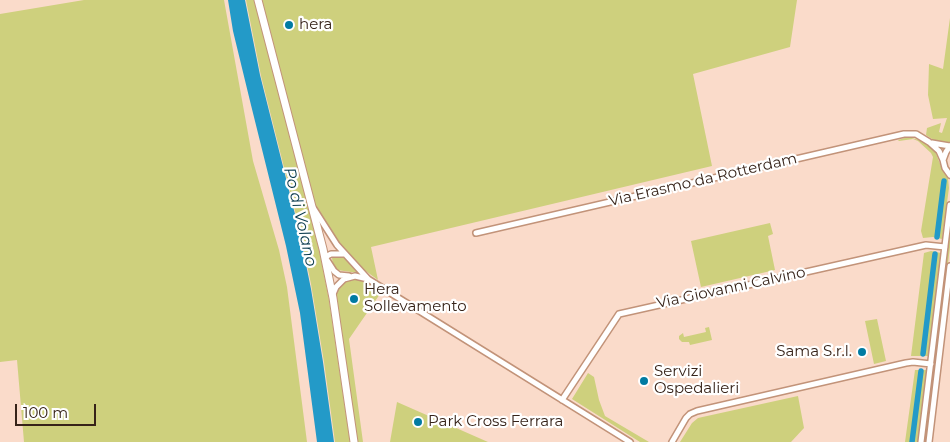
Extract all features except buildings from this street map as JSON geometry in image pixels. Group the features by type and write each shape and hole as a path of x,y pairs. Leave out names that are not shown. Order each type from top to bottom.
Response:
{"main road":[{"path":"258,0 325,257 333,298 354,442"}],"street":[{"name":"Via Erasmo da Rotterdam","path":"476,233 904,134 916,134 929,142 950,146"},
{"path":"929,142 939,151 944,160"},
{"path":"949,175 945,168 944,160 950,146"},
{"path":"312,205 344,254 368,279 630,442"},
{"path":"921,442 950,206"},
{"name":"Via Giovanni Calvino","path":"562,400 619,314 926,245 945,247"},
{"path":"344,254 331,254 325,257 334,271 339,274 368,279"},
{"path":"929,442 950,266"},
{"path":"333,298 336,286 349,276"},
{"path":"944,318 950,321"},
{"path":"672,442 686,418 697,410 906,363 931,364"},
{"path":"617,442 621,436"}],"green space":[{"path":"84,0 224,0 253,161 279,250 287,287 307,442 24,442 17,360 0,362 0,14"},
{"path":"246,0 254,0 315,229 329,300 350,442 335,442 311,284 300,231 261,76"},
{"path":"262,0 797,0 790,47 693,74 712,166 371,247 378,280 363,269 337,241 315,205"},
{"path":"950,18 950,142 941,143 926,135 927,128 941,123 939,132 942,133 947,118 933,119 928,95 929,64 943,69"},
{"path":"908,137 923,141 935,151 942,169 948,178 949,188 942,239 933,237 923,238 921,231 933,157 918,141 913,139 898,140"},
{"path":"770,223 773,234 768,236 775,270 701,287 691,241"},
{"path":"950,225 950,247 926,442 924,442"},
{"path":"931,251 941,253 929,356 911,356 924,253"},
{"path":"337,256 345,258 358,273 337,270 333,265 332,258"},
{"path":"357,279 366,282 380,294 349,339 363,442 356,442 336,298 337,290 345,281"},
{"path":"877,319 886,361 874,364 865,321"},
{"path":"709,327 712,340 690,345 689,342 682,342 679,339 679,336 683,333 684,337 706,332 705,328"},
{"path":"915,370 927,370 919,442 905,442"},
{"path":"588,373 594,377 605,416 649,442 640,442 572,399"},
{"path":"798,396 804,428 791,442 680,442 692,423 698,418"},
{"name":"Park Cross Ferrara","path":"397,402 488,442 390,442"}],"water":[{"name":"Po di Volano","path":"228,0 245,0 260,75 299,230 311,289 334,442 317,442 300,313 286,246 233,31"}],"waterway":[{"path":"937,237 944,181"},
{"path":"923,354 935,254"},
{"path":"912,442 921,371"}],"place":[{"name":"hera","path":"289,25"},
{"name":"Hera Sollevamento","path":"354,299"},
{"name":"Sama S.r.l.","path":"862,352"},
{"name":"Servizi Ospedalieri","path":"644,381"},
{"name":"Park Cross Ferrara","path":"418,422"}]}
